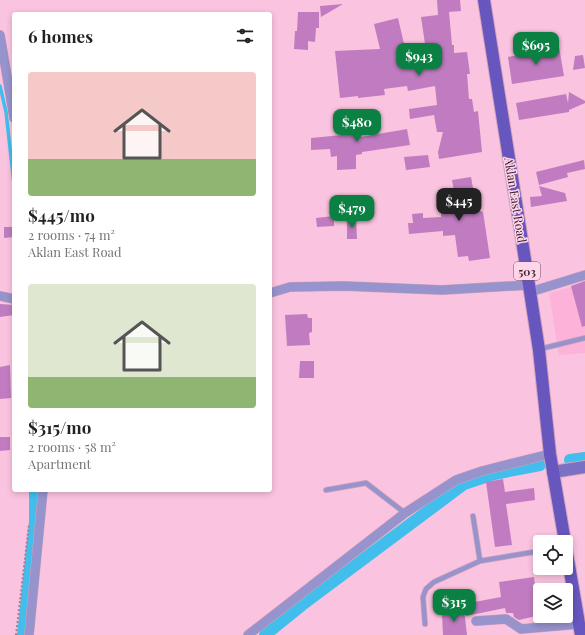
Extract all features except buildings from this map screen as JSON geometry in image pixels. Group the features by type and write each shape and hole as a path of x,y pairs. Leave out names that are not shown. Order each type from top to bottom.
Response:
{"main road":[{"name":"Aklan East Road","path":"484,0 539,350 550,454 564,535"},
{"path":"571,575 580,630"}],"street":[{"path":"0,34 12,106"},
{"path":"272,292 290,286 344,286 442,290 529,288 585,275"},
{"path":"0,296 12,299"},
{"path":"248,635 405,513 456,480 467,475 550,454"},
{"path":"553,472 585,467"},
{"path":"29,635 43,492"},
{"path":"476,621 506,619 521,629 580,630"}],"lane":[{"path":"539,350 585,338"},
{"path":"326,490 366,483 405,513"},
{"path":"473,516 480,561"},
{"path":"425,624 423,597 426,589 434,582 480,561 533,552"}],"path":[{"path":"16,635 29,523"}],"shaded area":[{"path":"585,283 585,353 559,355 549,293"}],"waterway":[{"path":"0,86 6,112 12,166"},
{"path":"570,460 585,458"},
{"path":"265,635 302,605 464,484 494,474 540,465"},
{"path":"23,635 35,522 35,492"}]}
